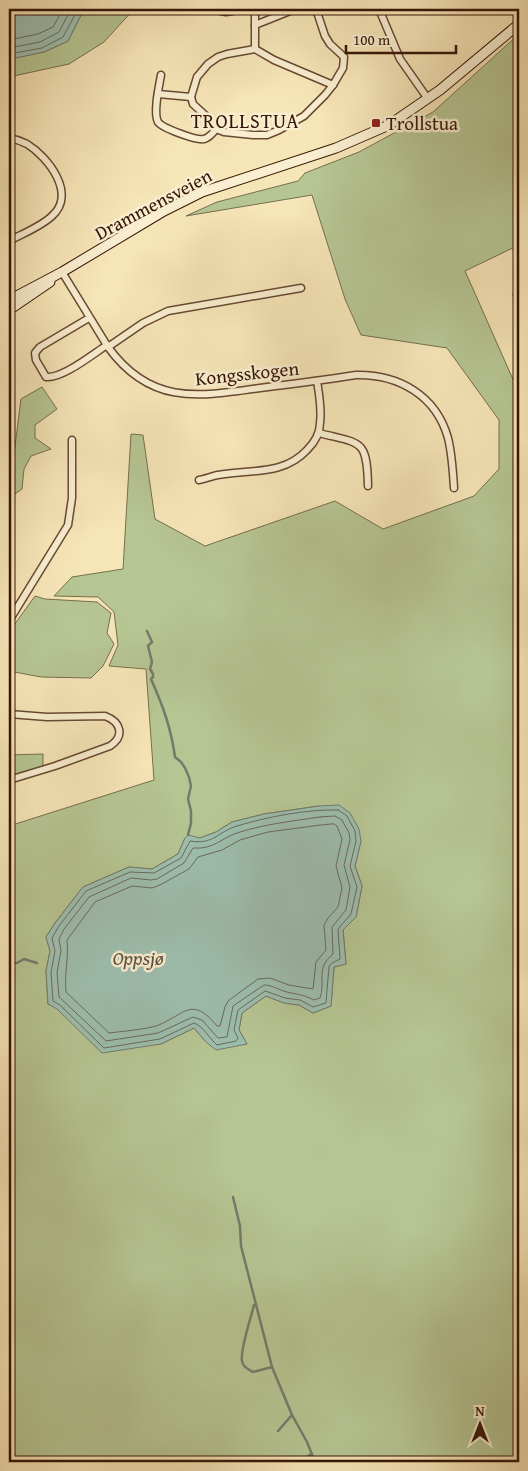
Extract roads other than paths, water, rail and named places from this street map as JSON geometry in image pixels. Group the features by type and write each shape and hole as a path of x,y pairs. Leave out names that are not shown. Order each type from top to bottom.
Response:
{"main road":[{"name":"Drammensveien","path":"9,305 182,202 226,183 356,141 389,125 428,99 519,24"}],"street":[{"path":"211,9 226,12 244,9"},
{"path":"255,9 255,49"},
{"path":"255,25 295,9"},
{"path":"316,9 325,36 330,44 344,57 343,68 332,85 325,94 304,116 267,135 224,132 216,130 206,116 193,104 191,97 197,77 208,64 218,57 227,54 255,49 274,60 332,85"},
{"path":"379,9 400,59 428,99"},
{"path":"161,75 156,116 158,123 197,140 205,139 216,130"},
{"path":"158,94 191,97"},
{"path":"9,138 20,140 37,151 60,180 63,194 61,205 52,216 9,241"},
{"name":"Kongsskogen","path":"62,272 89,318 119,362 139,378 162,390 192,395 218,394 356,375 373,375 389,378 414,389 432,405 443,425 451,456 454,488"},
{"path":"89,318 40,347 35,353 36,360 46,377 53,378 143,323 168,311 301,288"},
{"path":"519,294 517,295 519,299"},
{"name":"Kongsskogen","path":"317,381 321,411 319,433"},
{"path":"199,480 217,475 274,469 289,465 307,450 319,433 350,441 362,448 366,456 368,486"},
{"path":"9,621 68,525 72,498 72,440"},
{"path":"9,714 47,717 105,716 113,719 118,726 119,734 117,741 110,746 9,780"}],"water":[{"path":"9,9 84,9 68,41 44,52 9,59"},
{"name":"Oppsjø","path":"339,805 350,813 359,829 361,841 355,866 362,886 356,917 343,930 346,964 334,967 331,1006 313,1013 299,1005 284,1003 266,996 242,1013 239,1030 247,1044 216,1050 194,1028 161,1044 102,1053 57,1009 48,1004 46,971 50,951 46,937 83,887 129,867 152,869 178,854 188,835 200,838 216,832 232,822 264,814"}],"waterway":[{"path":"147,631 152,642 148,646 152,662 150,669 153,677 151,679 166,717 175,757 185,768 191,786 188,799 191,823 188,835"},
{"path":"9,962 17,963 24,959 37,963"},
{"path":"233,1197 240,1226 241,1246 272,1367 292,1415 307,1442 315,1462"},
{"path":"254,1305 246,1333 242,1356 243,1363 246,1368 253,1372 272,1367"},
{"path":"278,1431 292,1415"},
{"path":"300,1462 311,1454"}],"place":[{"name":"Trollstua","path":"376,123"}],"district":[{"name":"TROLLSTUA","path":"245,121"}]}
